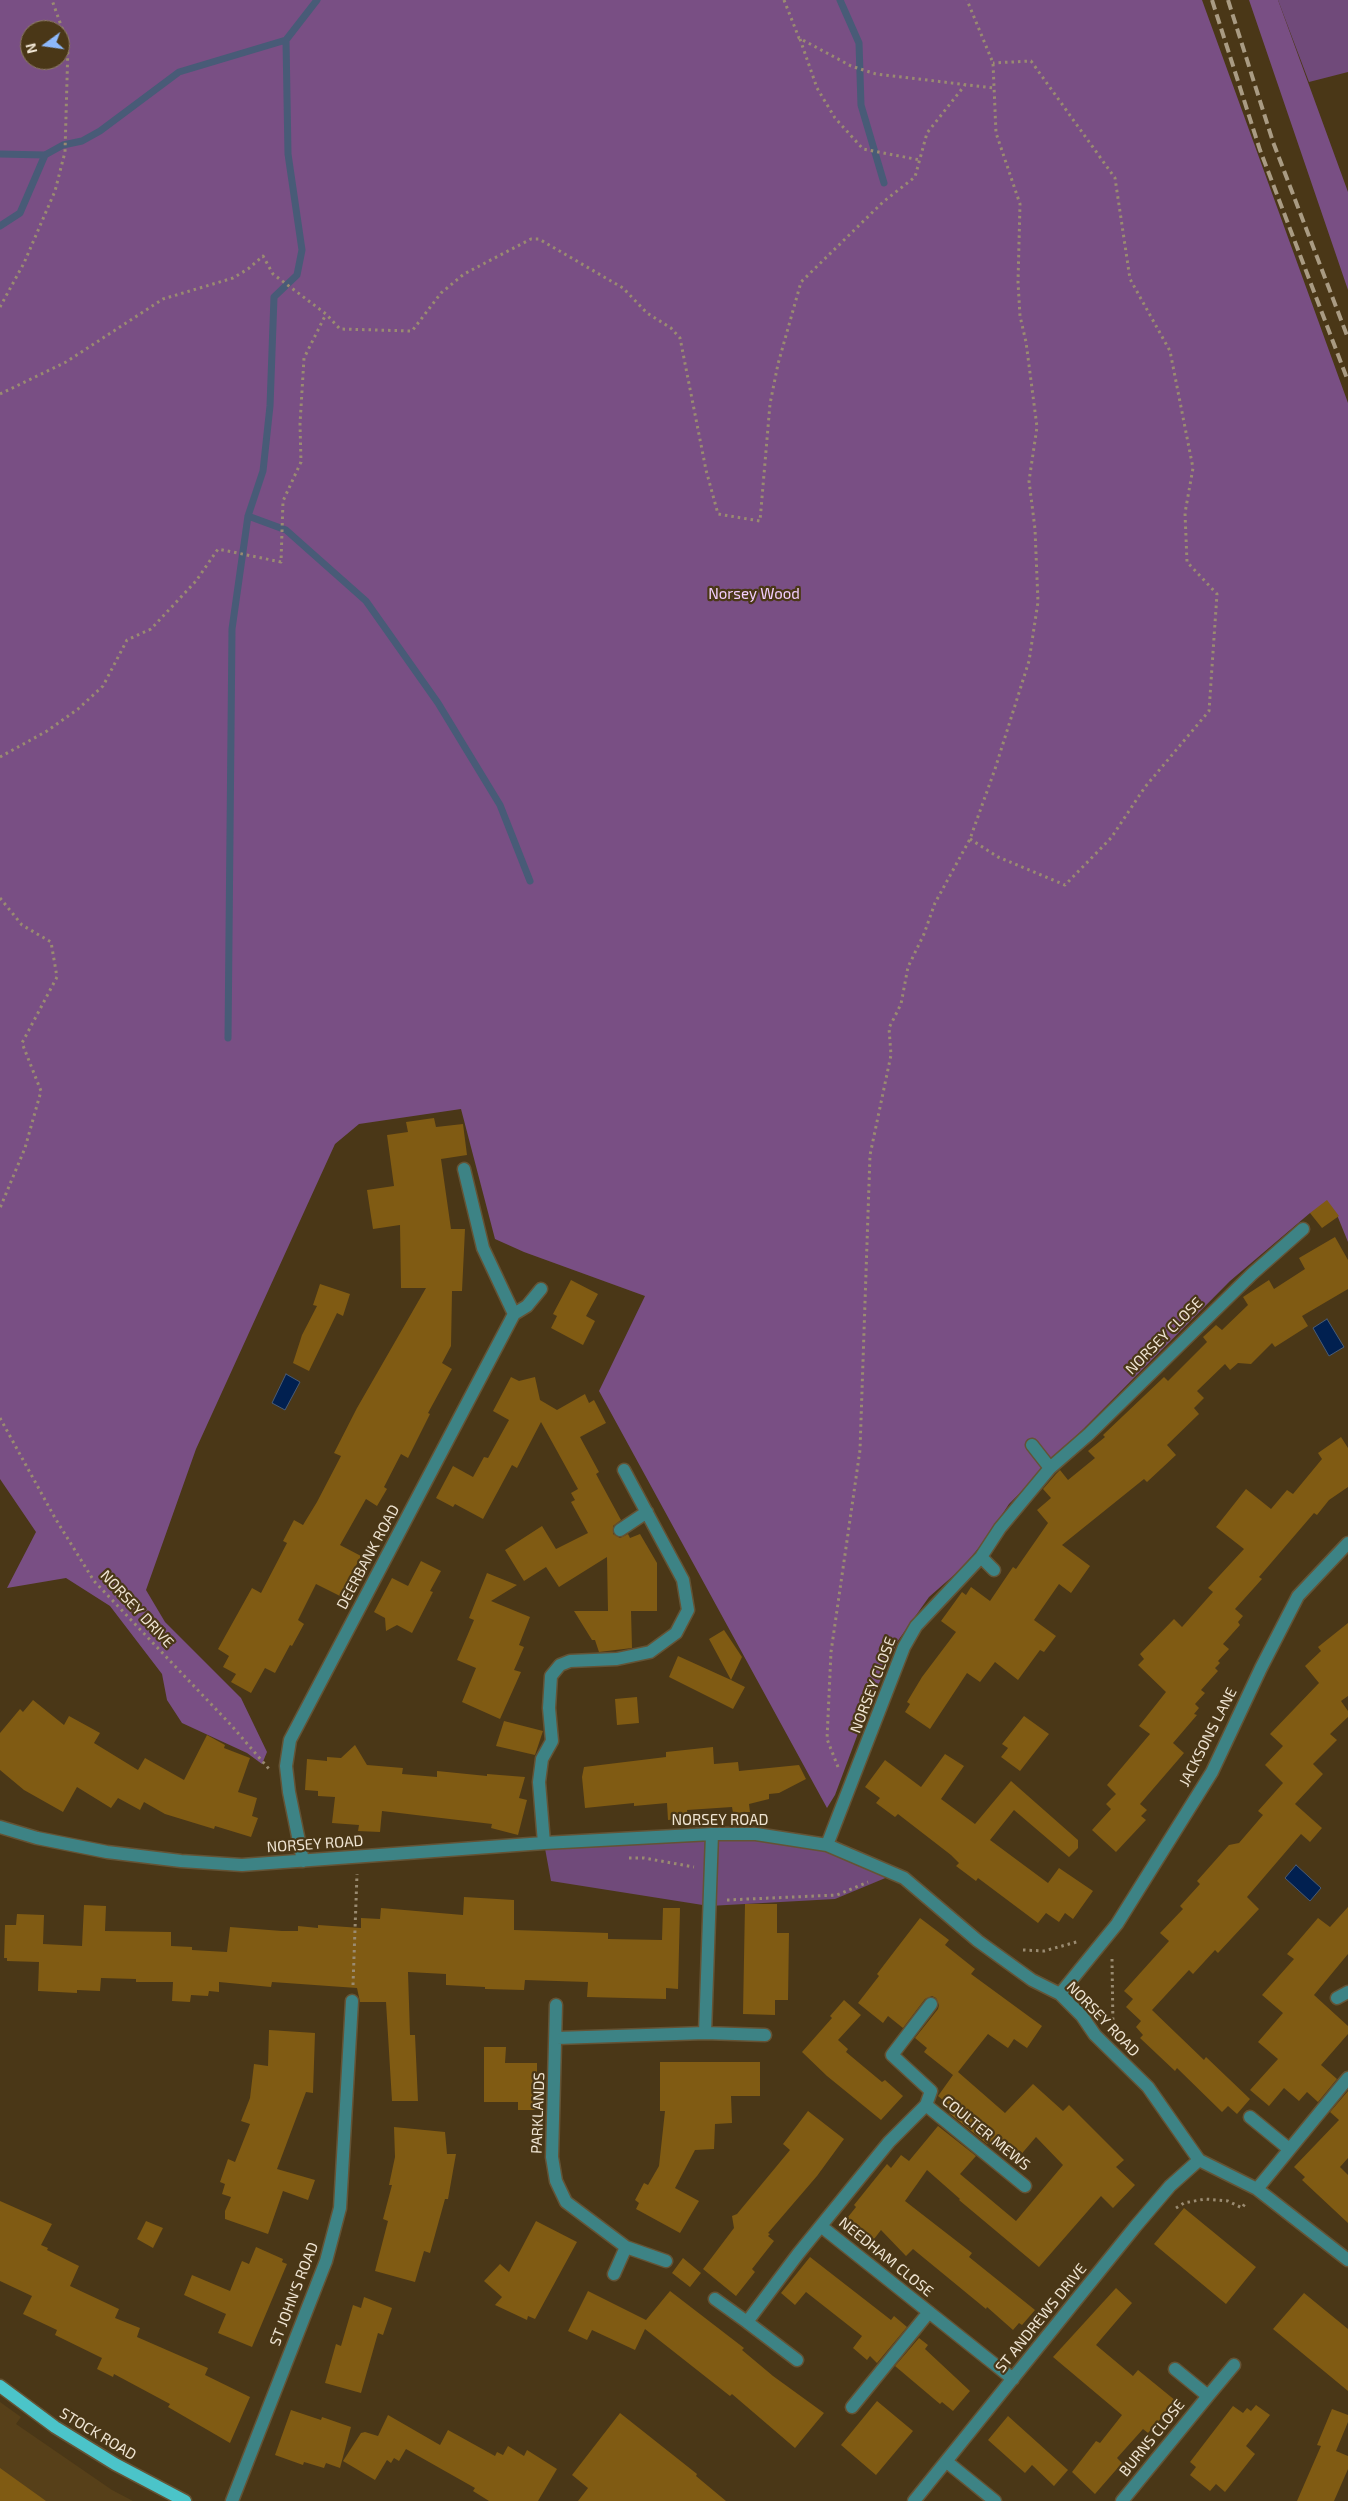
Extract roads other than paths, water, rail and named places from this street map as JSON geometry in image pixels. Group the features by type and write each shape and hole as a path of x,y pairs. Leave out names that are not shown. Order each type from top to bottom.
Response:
{"main road":[{"name":"STOCK ROAD","path":"0,2386 55,2427 115,2464 178,2499"}],"street":[{"path":"464,1169 483,1248 514,1314"},
{"name":"NORSEY CLOSE","path":"827,1845 904,1646 916,1626 981,1557 1000,1528 1050,1468 1089,1434 1252,1274 1303,1229"},
{"name":"DEERBANK ROAD","path":"303,1861 289,1792 286,1766 290,1740 514,1314 527,1306 541,1289"},
{"path":"1032,1445 1050,1468"},
{"path":"544,1843 539,1782 542,1759 552,1741 548,1708 551,1676 560,1665 570,1661 636,1657 650,1652 676,1633 688,1610 683,1580 624,1470"},
{"path":"620,1530 648,1512"},
{"name":"JACKSONS LANE","path":"1060,1994 1117,1924 1212,1772 1271,1646 1298,1596 1348,1543"},
{"path":"981,1557 994,1570"},
{"name":"NORSEY ROAD","path":"0,1827 37,1838 98,1851 181,1861 242,1865 544,1843 712,1834 756,1834 827,1845 904,1878 978,1941 1032,1980 1060,1994 1082,2016 1100,2041 1148,2088 1199,2160 1257,2189 1348,2260"},
{"path":"704,2033 712,1834"},
{"name":"ST JOHN'S ROAD","path":"232,2501 326,2261 340,2208 352,2001"},
{"name":"COULTER MEWS","path":"845,2197 889,2142 926,2105 932,2090 892,2055 930,2004"},
{"name":"PARKLANDS","path":"556,2005 557,2038 552,2157 556,2181 566,2202 626,2248 666,2261"},
{"path":"557,2038 704,2033 765,2035"},
{"path":"1257,2189 1319,2111 1348,2078"},
{"name":"COULTER MEWS","path":"926,2105 1025,2186"},
{"path":"1250,2117 1289,2149"},
{"name":"ST ANDREWS DRIVE","path":"914,2501 1147,2213 1170,2186 1199,2160"},
{"name":"NEEDHAM CLOSE","path":"747,2322 798,2254 845,2197"},
{"name":"NEEDHAM CLOSE","path":"822,2227 1013,2379"},
{"path":"614,2274 626,2248"},
{"path":"715,2299 797,2360"},
{"name":"NEEDHAM CLOSE","path":"852,2407 929,2312"},
{"name":"BURNS CLOSE","path":"1122,2501 1234,2365"},
{"name":"BURNS CLOSE","path":"1175,2369 1208,2396"},
{"path":"947,2462 995,2501"}],"water":[{"path":"1327,1319 1344,1347 1329,1356 1313,1328"},
{"path":"286,1374 300,1382 285,1410 272,1403"},
{"path":"1296,1865 1321,1888 1310,1901 1285,1878"}],"waterway":[{"path":"0,154 45,155 63,145 82,141 100,131 179,72 286,40 317,0"},
{"path":"840,0 859,43 861,105 884,183"},
{"path":"228,1038 232,629 248,516 263,471 270,406 274,297 297,275 302,250 288,154 286,40"},
{"path":"0,226 20,213 45,155"},
{"path":"248,516 286,530 366,601 438,703 500,805 530,881"}],"railway":[{"path":"1212,0 1260,150 1348,381"},
{"path":"1228,0 1273,142 1348,338"}],"park label":[{"name":"Norsey Wood","path":"754,594"}]}
